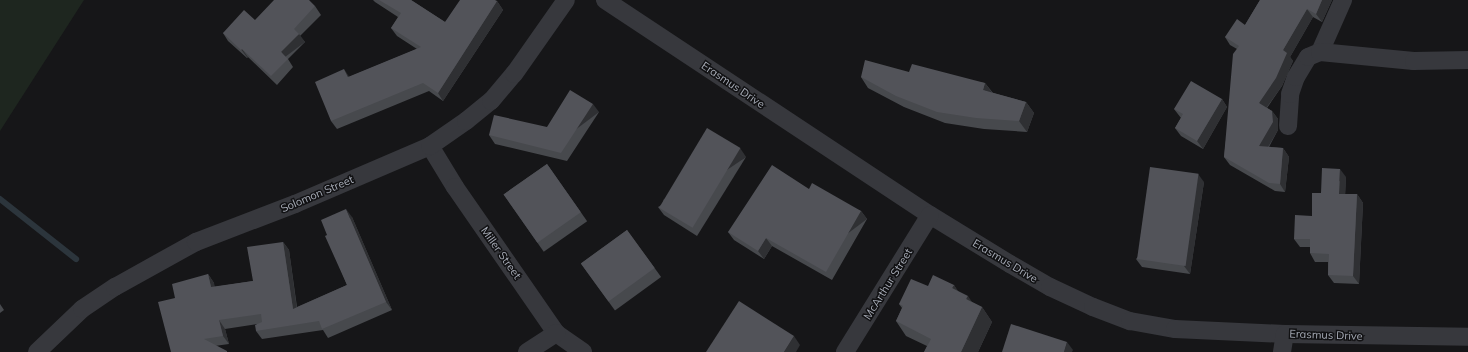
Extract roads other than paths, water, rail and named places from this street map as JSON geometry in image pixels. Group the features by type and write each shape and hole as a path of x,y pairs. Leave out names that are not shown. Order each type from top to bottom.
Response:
{"street":[{"name":"Solomon Street","path":"37,352 82,309 115,287 196,242 295,204 430,146 466,122 491,102 514,74 566,0"},
{"name":"Erasmus Drive","path":"605,0 930,215 1050,287 1093,307 1130,321 1175,329 1285,334 1468,337"},
{"path":"1320,52 1343,0"},
{"path":"1288,126 1290,94 1296,77 1308,57 1320,52 1414,61 1468,60"},
{"name":"Miller Street","path":"430,146 455,187 556,333 583,352"},
{"name":"McArthur Street","path":"845,352 930,215"},
{"path":"527,352 556,333"},
{"path":"1282,352 1285,334"}],"waterway":[{"path":"0,199 76,259"}]}
